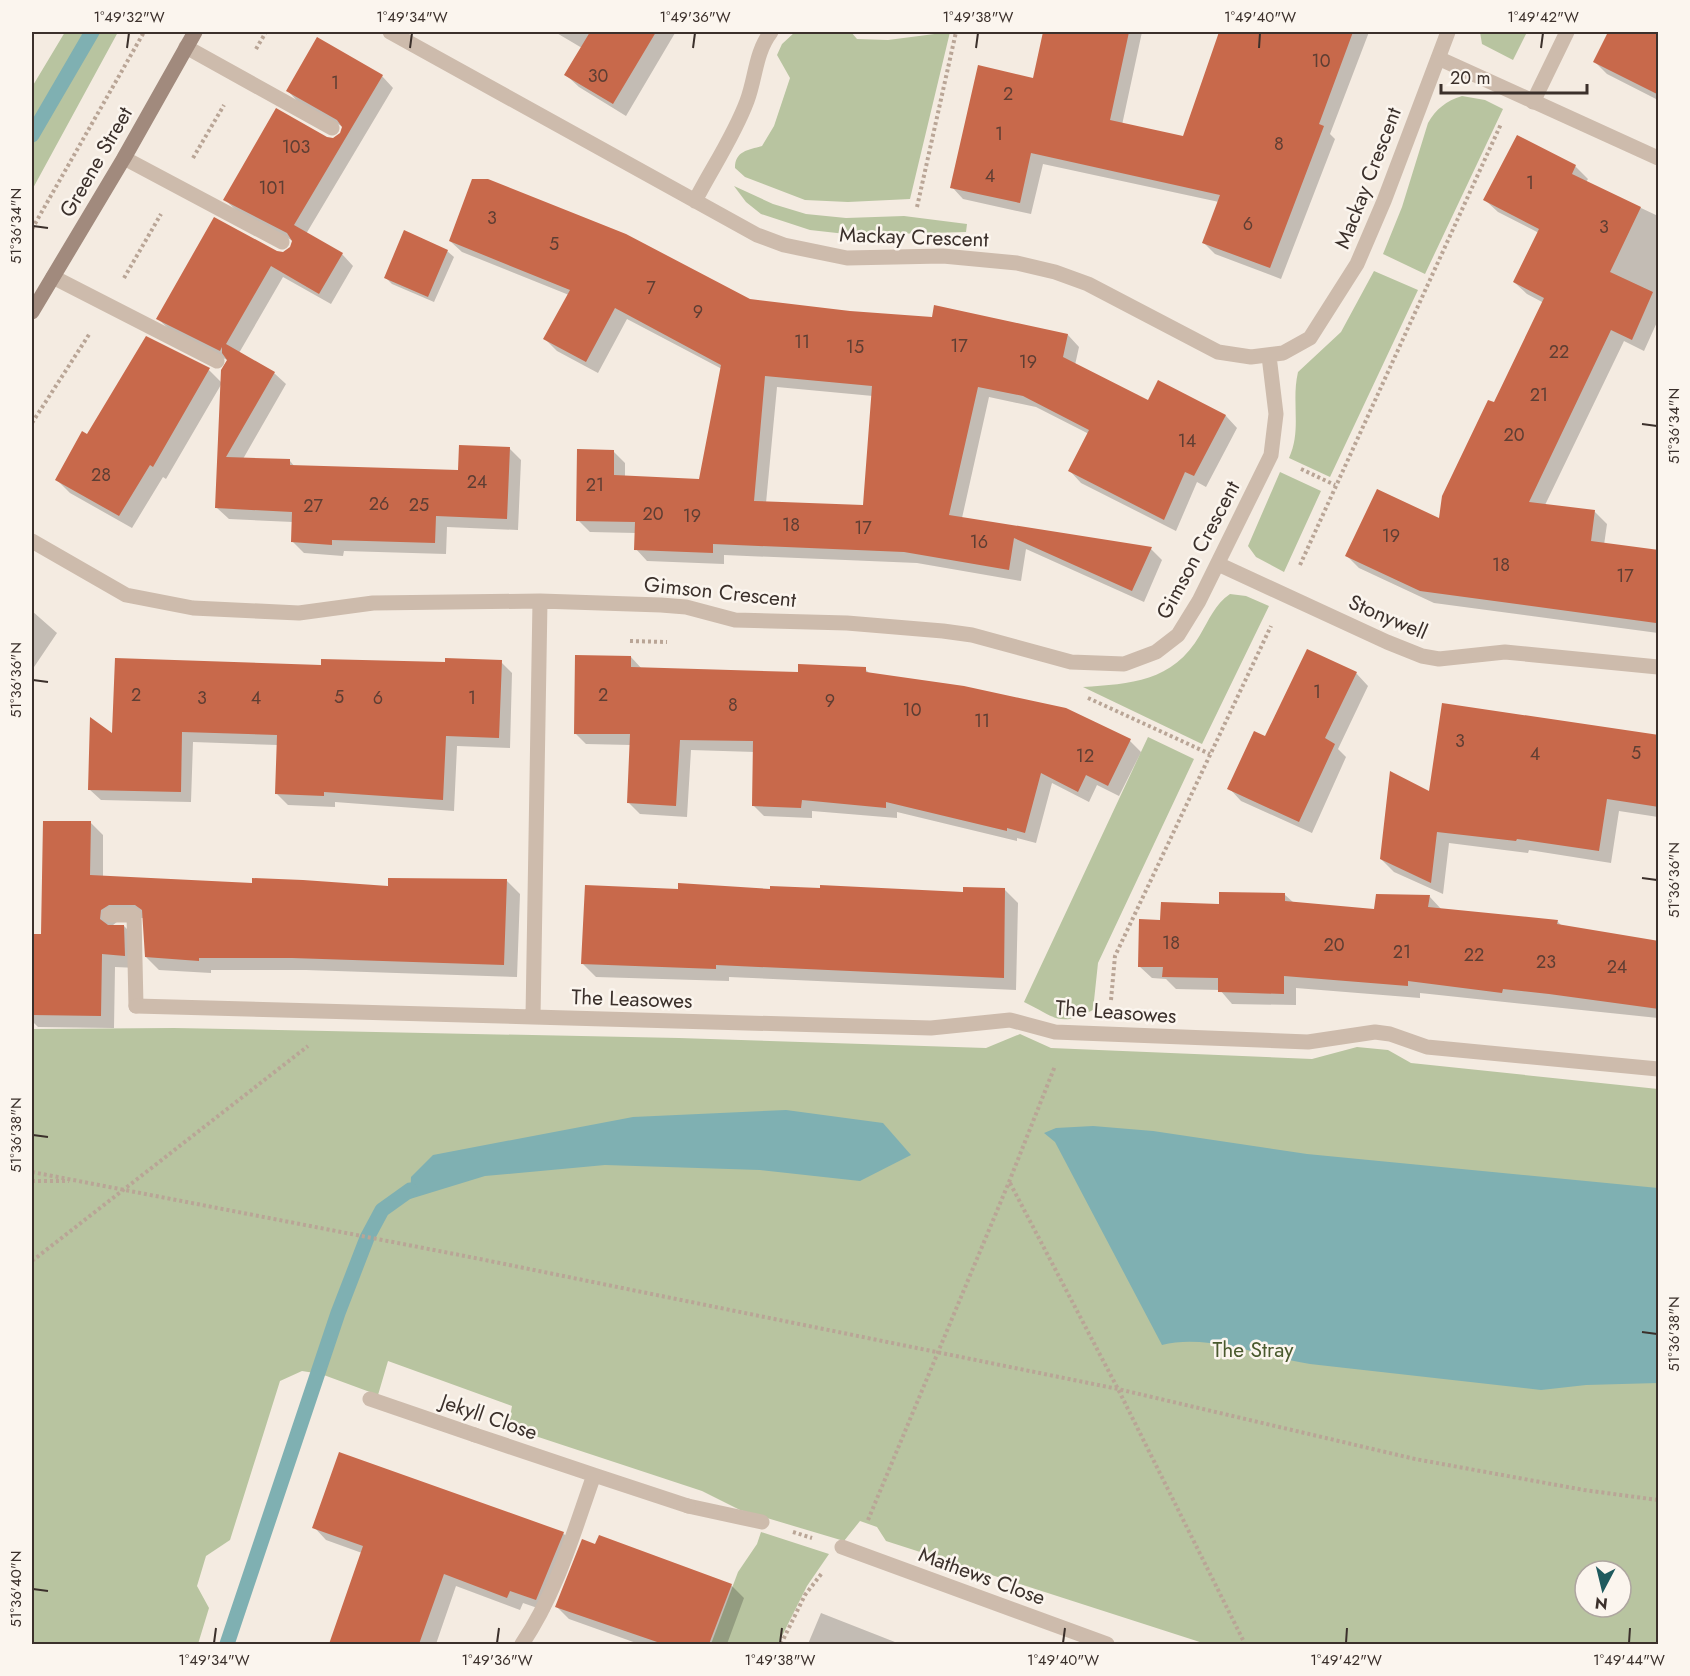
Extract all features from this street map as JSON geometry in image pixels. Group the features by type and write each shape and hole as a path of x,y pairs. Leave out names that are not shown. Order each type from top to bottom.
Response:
{"street":[{"name":"Greene Street","path":"32,312 195,32"},
{"name":"Mackay Crescent","path":"390,32 757,235 817,253 858,258 943,256 980,258 1055,272 1117,298 1218,352 1237,356 1269,356 1297,347 1310,338 1352,273 1384,201 1448,32"},
{"path":"695,201 737,123 747,100 761,45 771,32"},
{"path":"1533,102 1567,32"},
{"path":"186,47 332,128"},
{"path":"1438,58 1659,158"},
{"path":"123,158 282,242"},
{"path":"53,277 217,361"},
{"name":"Gimson Crescent","path":"32,541 126,595 193,608 299,613 373,603 540,601 661,605 686,607 735,620 933,630 972,635 1071,662 1109,665 1140,659 1168,643 1189,619 1218,564 1271,455 1274,444 1275,393 1269,356"},
{"name":"Stonywell","path":"1218,564 1422,656 1439,659 1505,652 1659,667"},
{"path":"533,1017 540,601"},
{"name":"The Leasowes","path":"109,915 134,915 136,1006 931,1028 1010,1020 1055,1032 1308,1042 1375,1032 1390,1034 1427,1047 1659,1069"},
{"name":"Jekyll Close","path":"370,1399 688,1506 762,1522"},
{"path":"522,1644 544,1612 594,1475"},
{"name":"Mathews Close","path":"842,1547 1107,1644"}],"path":[{"path":"32,229 144,32"},
{"path":"32,423 108,305 266,32"},
{"path":"917,207 956,32"},
{"path":"622,640 670,642"},
{"path":"1077,693 1210,754"},
{"path":"32,1261 352,1012"},
{"path":"870,1518 1010,1182 1057,1060"},
{"path":"32,1172 1118,1389 1415,1459 1584,1490 1659,1500"},
{"path":"32,1181 79,1182"},
{"path":"1010,1182 1118,1389 1245,1644"},
{"path":"762,1522 842,1547 805,1595 782,1644"}],"green space":[{"path":"65,32 118,32 32,190 32,87"},
{"path":"795,32 851,32 857,39 888,40 950,32 910,199 848,202 805,200 745,177 735,168 737,158 747,150 762,146 774,126 790,78 777,55 782,44"},
{"path":"1480,32 1527,32 1513,60 1482,44"},
{"path":"1462,96 1485,100 1503,109 1425,274 1383,254 1402,207 1428,123 1442,106"},
{"path":"734,186 773,204 806,214 846,218 904,216 967,224 966,232 855,235 810,230 761,214 746,202"},
{"path":"1374,271 1418,290 1330,477 1289,458 1295,437 1295,394 1298,372 1341,332"},
{"path":"1280,472 1321,491 1284,572 1256,557 1248,546"},
{"path":"1230,594 1246,596 1269,606 1202,744 1083,687 1134,682 1149,678 1177,663 1189,651 1216,607"},
{"path":"1148,737 1194,759 1098,963 1093,1010 1072,1018 1051,1016 1024,1002"},
{"name":"The Stray","path":"174,1028 679,1038 986,1048 1020,1034 1051,1048 1312,1059 1357,1047 1388,1050 1411,1063 1658,1089 1658,1644 1206,1644 886,1541 877,1527 860,1521 844,1541 740,1510 702,1491 508,1427 512,1406 388,1361 378,1395 321,1374 302,1371 280,1381 230,1540 206,1556 197,1586 209,1608 198,1644 32,1644 32,1029"},
{"path":"761,1532 829,1554 807,1586 778,1644 711,1644 738,1572 757,1544"}],"water":[{"path":"786,1110 883,1123 911,1155 860,1181 760,1170 605,1165 485,1176 410,1199 411,1177 433,1155 633,1117"},
{"path":"1093,1126 1153,1131 1307,1154 1658,1188 1658,1383 1586,1385 1541,1390 1310,1364 1216,1344 1179,1342 1162,1345 1055,1142 1044,1133 1056,1128"}],"building":[{"path":"590,32 656,32 613,104 564,75"},
{"path":"1043,32 1129,32 1110,120 1183,136 1219,32 1353,32 1319,124 1324,126 1270,268 1202,243 1220,195 1031,153 1020,203 950,188 978,65 1033,78"},
{"path":"1608,32 1659,32 1659,95 1593,62"},
{"path":"317,37 383,75 294,225 343,253 319,294 271,266 226,344 275,372 226,457 290,459 290,465 458,470 459,445 510,447 507,519 436,516 435,543 332,540 332,545 291,542 292,512 215,508 221,370 227,360 222,353 222,347 220,351 156,319 214,217 277,251 283,252 290,247 292,241 287,233 223,200 276,108 327,137 333,138 340,133 342,127 337,120 286,91"},
{"path":"1517,135 1576,165 1572,174 1641,207 1610,272 1653,292 1632,340 1611,330 1529,502 1595,510 1591,541 1659,550 1656,623 1420,591 1345,556 1377,489 1439,518 1442,496 1488,400 1494,402 1544,298 1513,282 1539,229 1483,200"},
{"path":"472,179 488,179 626,234 750,299 850,311 932,317 934,305 1068,334 1063,357 1148,400 1158,380 1226,415 1194,476 1185,472 1164,520 1068,471 1089,430 1023,396 978,387 949,515 1152,547 1132,591 1014,538 1009,570 904,552 713,544 713,553 634,550 635,522 576,521 577,449 614,450 614,475 699,479 721,365 615,308 586,362 543,339 570,290 449,241","holes":["765,376 872,386 863,505 754,501"]},
{"path":"404,230 448,250 428,297 384,278"},
{"path":"146,336 210,368 153,467 150,465 119,516 55,480 82,431 87,434"},
{"path":"1307,649 1357,672 1325,738 1335,744 1299,822 1227,789 1254,731 1265,736"},
{"path":"575,655 631,656 631,667 798,672 798,664 866,667 866,672 964,686 1066,708 1131,739 1108,786 1086,775 1078,792 1041,773 1025,833 1007,828 1007,831 886,802 886,808 802,800 801,808 752,806 753,741 680,740 676,806 627,803 630,734 574,734"},
{"path":"115,658 321,665 321,659 445,662 445,658 502,660 499,738 446,736 443,800 324,792 324,796 275,794 277,735 182,732 181,792 88,790 90,717 112,733"},
{"path":"1442,703 1659,735 1659,807 1607,799 1599,851 1517,839 1516,841 1437,832 1431,883 1380,859 1390,771 1429,791"},
{"path":"43,821 91,821 90,875 252,883 252,878 388,886 388,878 507,879 504,965 292,958 199,958 199,961 145,957 142,910 135,905 109,905 101,910 100,919 108,925 124,925 125,956 102,954 101,1016 32,1015 32,934 41,934"},
{"path":"678,883 770,889 770,886 820,888 820,885 963,892 963,887 1005,888 1004,978 716,965 716,969 581,964 585,885 678,889"},
{"path":"1219,892 1285,893 1285,901 1374,909 1376,894 1430,895 1428,907 1558,920 1557,924 1659,941 1659,1009 1503,989 1502,993 1408,981 1408,986 1284,976 1284,994 1218,992 1218,978 1162,977 1163,967 1138,967 1139,919 1160,920 1161,902 1219,904"},
{"path":"339,1452 564,1532 536,1600 510,1591 507,1598 444,1574 419,1644 329,1644 363,1546 312,1528"},
{"path":"599,1535 732,1584 709,1644 663,1644 555,1607 582,1539 595,1544"}],"waterway":[{"path":"32,135 92,32"},
{"path":"227,1644 338,1313 367,1238 382,1210 410,1190"}]}
